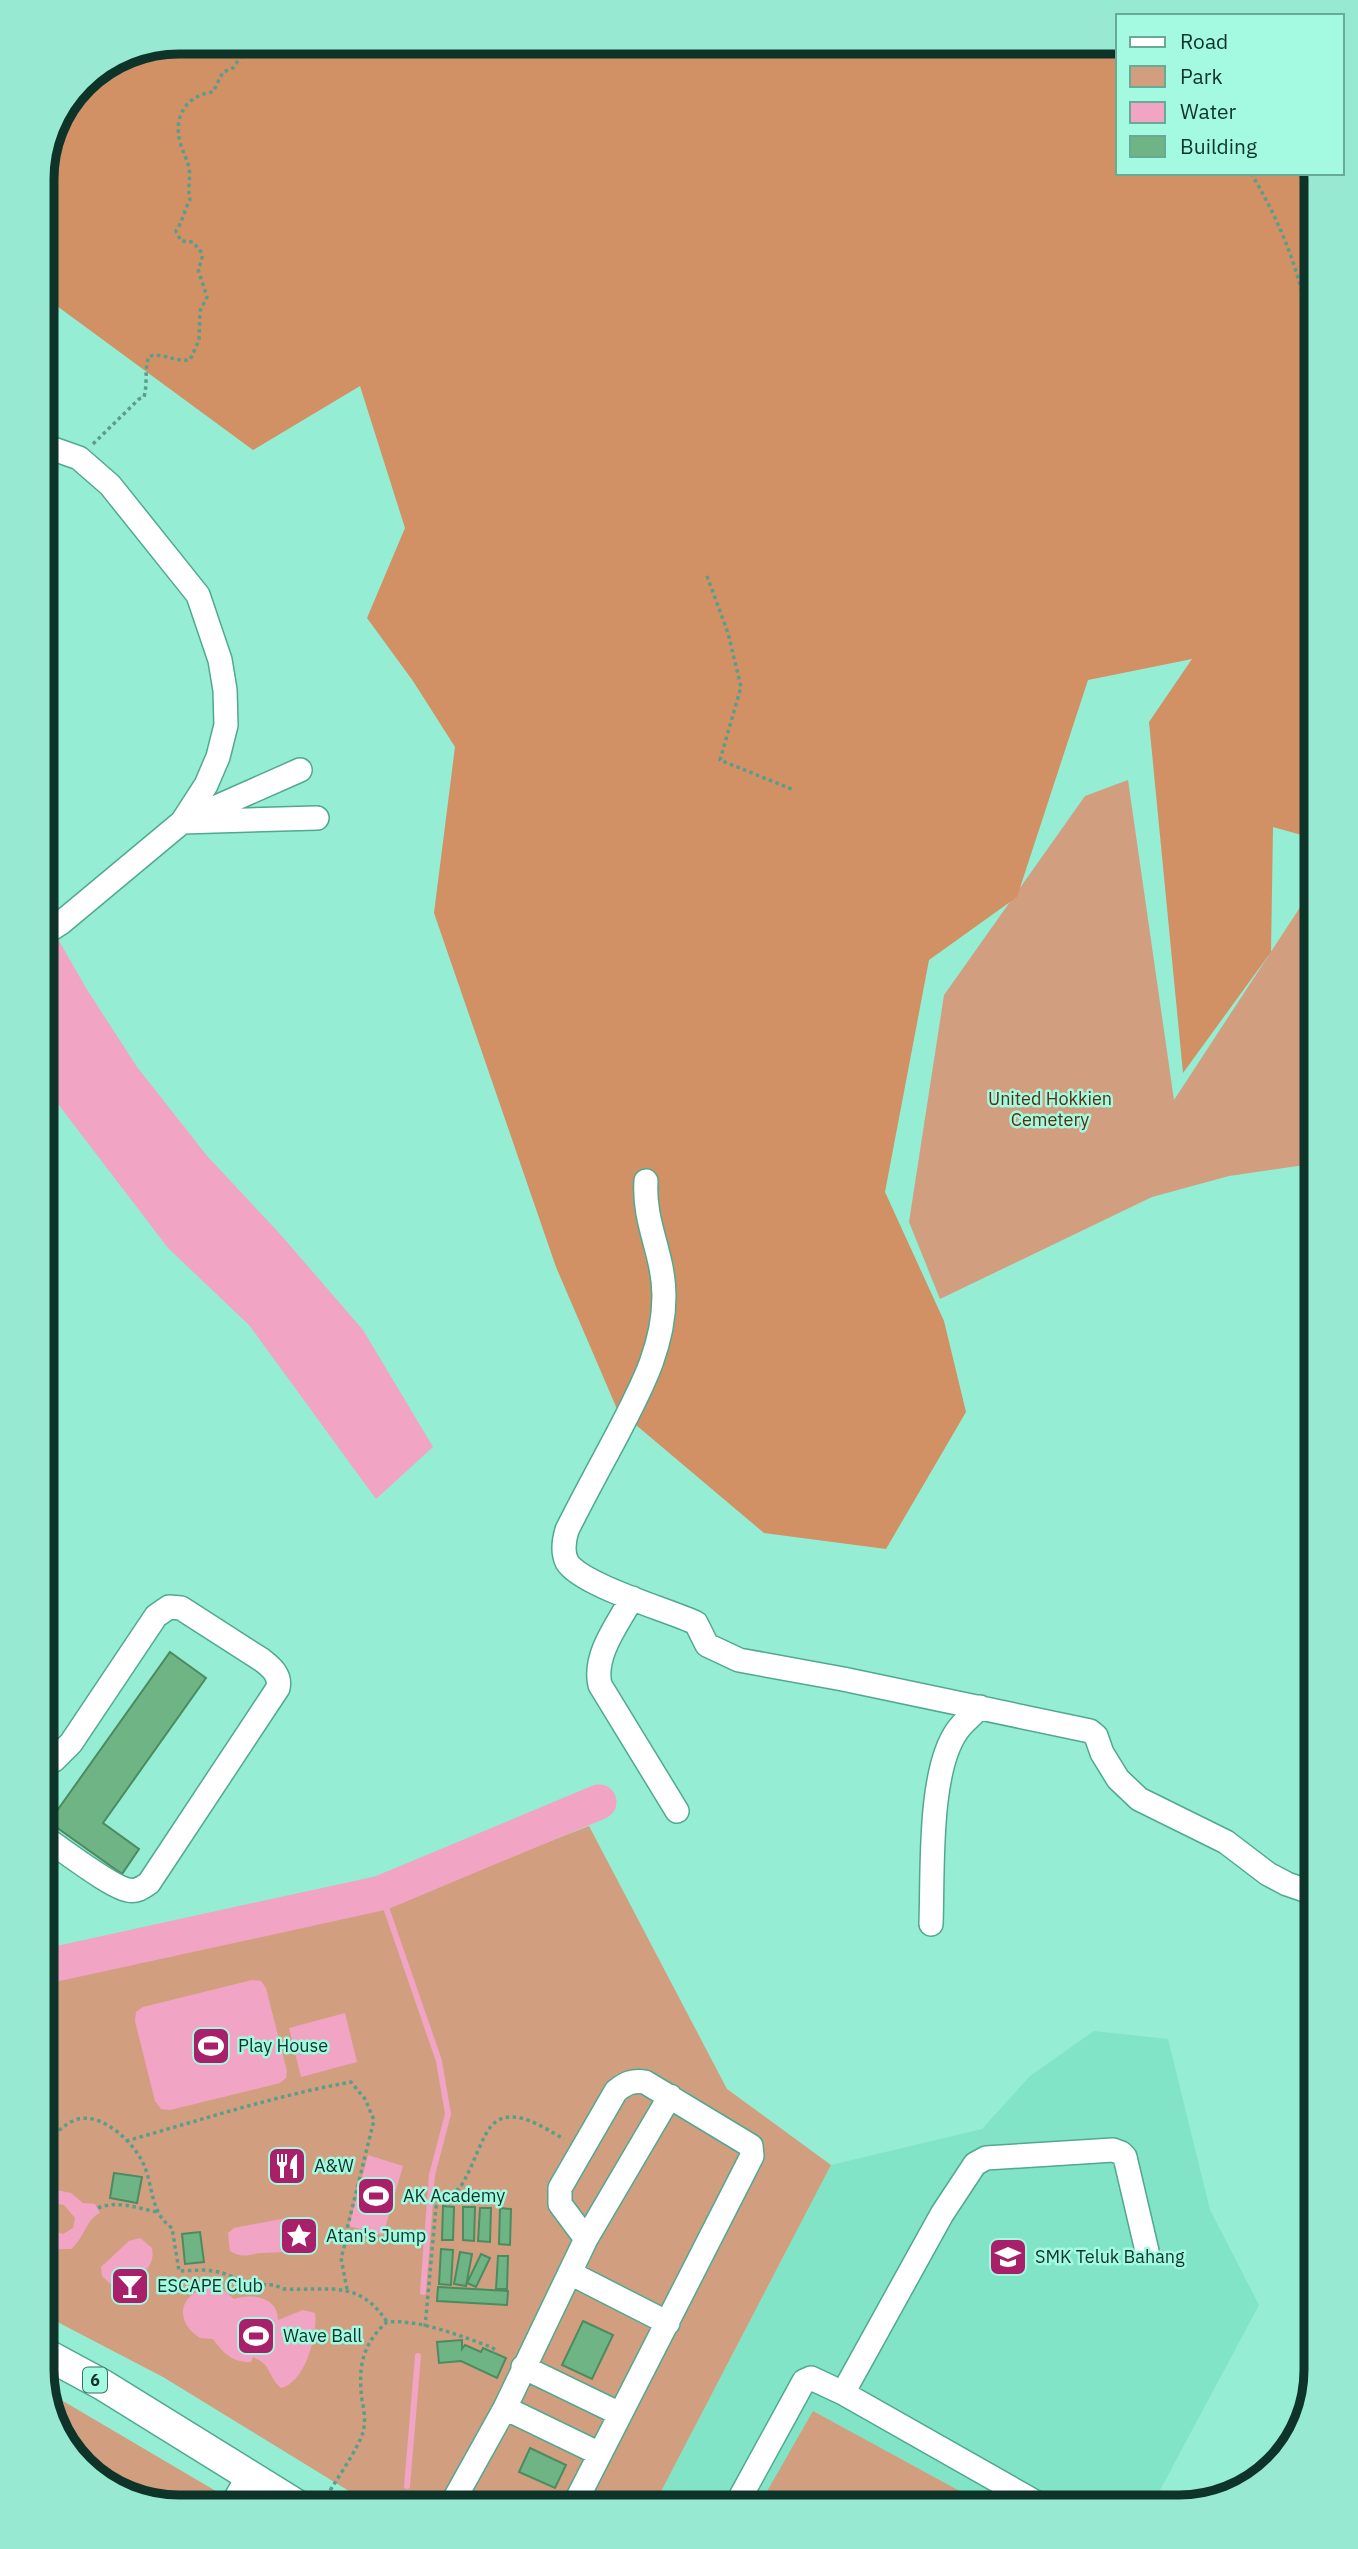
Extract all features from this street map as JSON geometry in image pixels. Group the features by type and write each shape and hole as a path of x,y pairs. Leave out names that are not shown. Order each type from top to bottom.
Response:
{"main road":[{"name":"6","path":"54,2358 103,2385 278,2494"}],"street":[{"path":"55,450 79,458 110,485 198,596 220,660 225,690 226,725 218,757 206,785 182,822"},
{"path":"55,927 182,822 300,770"},
{"path":"182,822 317,818"},
{"path":"646,1181 645,1208 663,1271 664,1311 659,1342 646,1380 567,1530 564,1540 566,1560 573,1569 632,1598 696,1623 707,1645 739,1660 1090,1731 1096,1736 1102,1753 1118,1779 1139,1799 1212,1834 1277,1879 1304,1889"},
{"path":"632,1598 604,1649 598,1677 600,1685 677,1811"},
{"path":"54,1760 71,1743 156,1616 169,1607 181,1608 262,1660 279,1679 278,1688 149,1883 143,1888 131,1891 114,1884 54,1844"},
{"path":"931,1924 936,1792 944,1760 957,1731 980,1707"},
{"path":"579,2494 753,2151 750,2144 645,2082 636,2080 627,2083 616,2091 560,2188 560,2204 586,2239"},
{"path":"457,2494 505,2408 586,2239 670,2096"},
{"path":"843,2393 942,2214 970,2169 980,2160 1113,2150 1121,2153 1125,2157 1147,2251"},
{"path":"570,2273 668,2323"},
{"path":"523,2367 620,2414"},
{"path":"742,2495 804,2381 815,2379 1023,2495"},
{"path":"505,2408 600,2454"},
{"path":"238,2494 248,2476"}],"path":[{"path":"79,458 144,397 148,383 145,367 149,356 163,354 176,361 190,360 199,340 200,311 207,297 198,269 202,253 193,242 181,241 176,231 182,223 190,200 188,192 191,181 178,124 186,103 200,93 213,92 223,72 233,68 242,54"},
{"path":"1252,175 1265,196 1292,256 1304,302"},
{"path":"707,576 728,633 741,687 720,760 794,790"},
{"path":"126,2141 296,2092 351,2082 365,2099 374,2120 341,2258 348,2289"},
{"path":"425,2327 436,2207 438,2202 457,2190 466,2177 488,2129 502,2119 516,2116 530,2120 582,2149"},
{"path":"54,2134 69,2122 81,2118 95,2119 126,2141 141,2157 160,2220 172,2228 179,2270 220,2272 252,2284 274,2284 284,2289 348,2289 360,2294 379,2310 387,2322"},
{"path":"98,2208 116,2204 157,2213"},
{"path":"328,2494 363,2434 363,2357 369,2340 387,2322 397,2321 452,2332 491,2347 496,2350 495,2353"}],"shaded area":[{"path":"179,54 1116,55 1116,175 1304,175 1304,836 1273,827 1271,952 1183,1073 1149,722 1192,659 1088,680 1017,897 929,960 885,1192 944,1321 966,1412 886,1549 764,1533 617,1409 556,1267 434,913 455,747 413,681 367,618 405,528 360,386 253,450 55,305 55,163 61,139 80,103 97,85 117,71 139,61"},
{"name":"SMK Teluk Bahang","path":"1094,2031 1168,2039 1210,2210 1259,2305 1157,2495 660,2494 831,2165 982,2129 1030,2076"}],"green space":[{"name":"United Hokkien Cemetery","path":"1128,780 1174,1100 1304,901 1304,1165 1229,1176 1152,1197 940,1299 909,1222 944,995 1085,796"},
{"path":"589,1826 727,2089 831,2165 660,2494 354,2494 163,2377 54,2320 54,1978 368,1912"},
{"path":"58,2398 221,2494 163,2494 117,2478 103,2469 80,2446 64,2418"},
{"path":"813,2411 967,2495 765,2495"}],"water":[{"path":"55,933 137,1067 208,1157 280,1234 363,1330 433,1447 376,1499 249,1325 168,1248 55,1099"},
{"name":"Play House","path":"252,1980 261,1981 266,1988 287,2071 286,2078 280,2083 170,2110 161,2109 155,2101 135,2021 136,2012 143,2007"},
{"path":"345,2013 357,2062 301,2077 289,2028"},
{"name":"AK Academy","path":"368,2155 403,2166 383,2235 349,2226"},
{"path":"54,2189 71,2193 83,2203 95,2204 100,2213 91,2220 71,2249 55,2249 54,2231 63,2234 73,2228 75,2218 64,2205 54,2203"},
{"path":"281,2219 293,2225 297,2232 296,2245 292,2248 281,2252 244,2256 230,2251 228,2233 234,2228"},
{"path":"140,2238 152,2248 152,2258 139,2288 130,2294 125,2293 102,2276 101,2267 129,2241"},
{"name":"Wave Ball","path":"213,2287 221,2288 234,2299 256,2297 269,2302 277,2312 278,2320 303,2310 315,2313 314,2333 308,2356 297,2377 289,2384 281,2388 264,2363 253,2357 251,2362 234,2359 213,2339 200,2338 191,2331 183,2315 187,2300 193,2294"}],"building":[{"path":"170,1652 206,1678 103,1823 139,1849 122,1874 54,1826 54,1815"},
{"path":"114,2173 142,2177 137,2203 110,2198"},
{"path":"443,2206 454,2207 453,2240 442,2240"},
{"path":"463,2207 475,2207 474,2241 463,2240"},
{"path":"480,2208 491,2208 490,2242 478,2241"},
{"path":"500,2208 511,2209 510,2245 499,2244"},
{"path":"200,2232 204,2262 185,2264 182,2234"},
{"path":"441,2249 453,2250 451,2285 439,2284"},
{"path":"460,2252 472,2254 466,2286 454,2284"},
{"path":"481,2254 490,2258 476,2287 467,2283"},
{"path":"498,2256 508,2256 507,2289 496,2289"},
{"name":"ESCAPE Club","path":"130,2276 136,2279 139,2285 136,2291 130,2294 124,2291 121,2285 124,2279"},
{"path":"438,2287 508,2291 507,2305 437,2301"},
{"path":"583,2321 613,2335 592,2379 562,2365"},
{"path":"462,2340 462,2349 465,2345 481,2352 483,2348 506,2358 497,2378 461,2361 439,2363 437,2342"},
{"path":"530,2448 566,2465 555,2488 519,2472"}],"waterway":[{"path":"54,1964 381,1893 599,1802"},
{"path":"381,1893 439,2061 448,2114 432,2175 423,2292"},
{"path":"407,2486 418,2356"}],"place":[{"name":"Play House","path":"211,2046"},
{"name":"A&W","path":"287,2166"},
{"name":"AK Academy","path":"376,2196"},
{"name":"Atan's Jump","path":"299,2236"},
{"name":"SMK Teluk Bahang","path":"1008,2257"},
{"name":"ESCAPE Club","path":"130,2286"},
{"name":"Wave Ball","path":"256,2336"}]}
